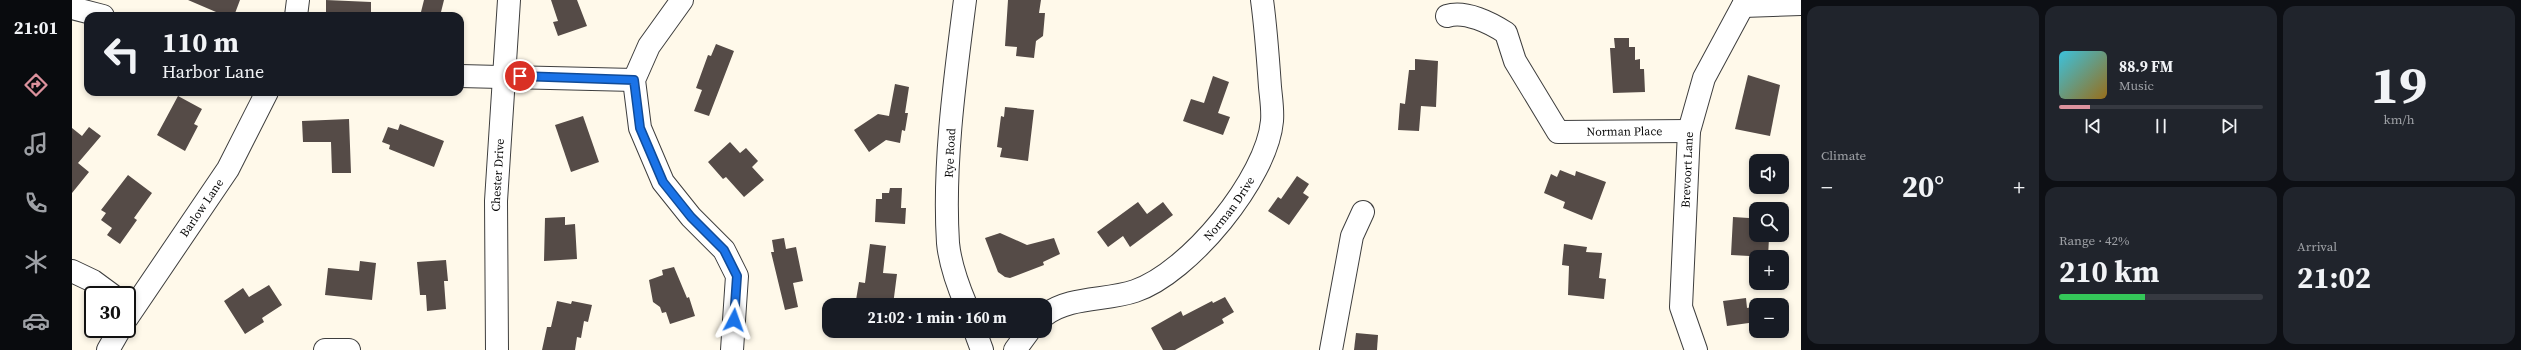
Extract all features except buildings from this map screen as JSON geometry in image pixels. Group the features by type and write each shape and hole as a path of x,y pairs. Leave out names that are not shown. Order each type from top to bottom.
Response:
{"street":[{"path":"296,12 298,0"},
{"name":"Chester Drive","path":"497,350 496,201 506,76 509,0"},
{"path":"682,0 649,46 634,80 640,128 663,182 691,217 724,250 737,276 732,350"},
{"name":"Rye Road","path":"963,298 956,281 948,245 948,190 954,86 965,0"},
{"name":"Norman Drive","path":"1052,310 1082,301 1134,292 1165,276 1187,258 1233,207 1261,164 1272,121 1262,0"},
{"path":"1745,3 1801,4"},
{"name":"Brevoort Lane","path":"1696,350 1681,307 1689,131 1704,78 1745,3"},
{"path":"72,8 88,12"},
{"name":"Norman Place","path":"1447,16 1457,12 1494,25 1506,33 1515,61 1558,132 1689,131"},
{"path":"464,76 634,80"},
{"name":"Barlow Lane","path":"136,302 228,169 265,96"},
{"path":"1331,350 1352,236 1363,212"},
{"path":"72,272 93,280 101,286"},
{"name":"Barlow Lane","path":"108,350 115,338"},
{"path":"978,338 982,350"},
{"path":"1015,350 1024,338"},
{"path":"325,350 349,350"}],"route":[{"path":"520,76 634,80 640,128 663,182 691,217 724,250 737,276 734,320"}]}
